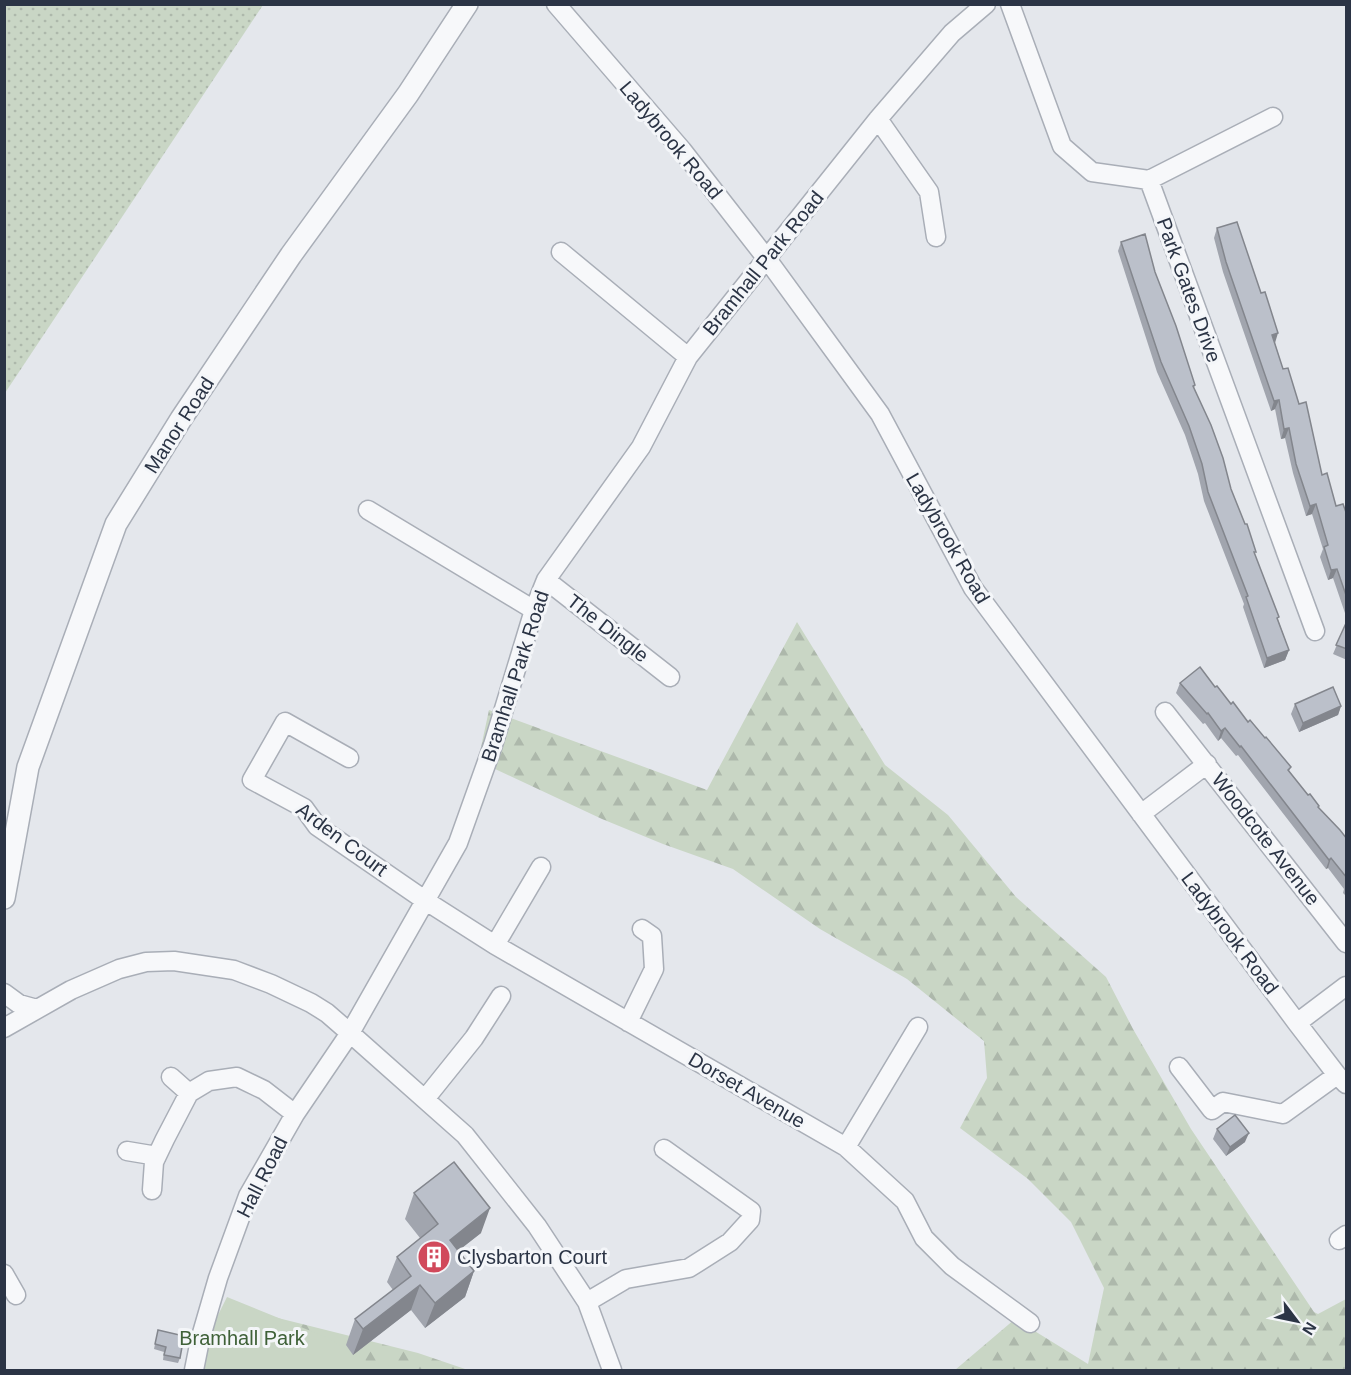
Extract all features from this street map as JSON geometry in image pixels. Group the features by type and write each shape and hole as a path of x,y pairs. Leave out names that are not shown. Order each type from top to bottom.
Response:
{"street":[{"name":"Manor Road","path":"4,898 28,767 116,524 181,420 291,255 408,94 467,4"},
{"name":"Ladybrook Road","path":"556,4 682,150 767,259 880,414 973,588 1297,1023 1342,1079 1283,1114 1223,1102 1212,1110 1179,1067"},
{"name":"Bramhall Park Road","path":"350,1033 458,843 493,745 534,610 546,580 641,447 688,357 878,119 952,33 986,4"},
{"path":"1010,4 1062,146 1092,172 1149,180 1273,117"},
{"path":"878,119 929,192 936,237"},
{"name":"Park Gates Drive","path":"1149,180 1315,631"},
{"path":"561,252 688,357"},
{"path":"368,510 534,610"},
{"name":"The Dingle","path":"546,580 670,677"},
{"name":"Woodcote Avenue","path":"1165,712 1347,943"},
{"name":"Arden Court","path":"349,758 285,722 252,780 304,808 317,826 426,901"},
{"name":"Woodcote Avenue","path":"1141,814 1207,764"},
{"path":"495,945 541,867"},
{"name":"Dorset Avenue","path":"426,901 495,945 846,1147 905,1201 924,1238 952,1266 1030,1323"},
{"path":"628,1022 654,969 652,936 642,929"},
{"path":"4,1028 71,990 119,969 146,962 174,961 234,970 311,1003 327,1013 465,1134 537,1226 587,1302 612,1371"},
{"path":"1297,1023 1347,986"},
{"path":"4,993 19,1004 37,1009"},
{"path":"425,1099 474,1038 501,996"},
{"path":"846,1147 918,1026"},
{"name":"Hall Road","path":"194,1371 200,1340 218,1278 248,1196 295,1114 350,1033"},
{"path":"171,1077 189,1093"},
{"path":"152,1190 154,1162 189,1093 209,1081 237,1077 264,1090 295,1114"},
{"path":"587,1302 626,1279 689,1268 730,1242 750,1220 751,1211 664,1149"},
{"path":"127,1151 157,1156"},
{"path":"4,1274 16,1295"}],"green space":[{"path":"4,5 263,5 5,393"},
{"path":"797,622 885,765 948,815 1016,897 1106,977 1133,1029 1191,1129 1314,1312 1318,1314 1346,1299 1346,1370 955,1370 1015,1319 1088,1364 1104,1288 1071,1222 1028,1179 960,1128 987,1078 984,1041 907,979 820,929 733,869 602,819 478,761 489,710 707,790"},
{"name":"Bramhall Park","path":"227,1297 328,1338 368,1362 415,1370 197,1370 209,1333"},
{"path":"262,1314 418,1353 468,1370 249,1370"}],"building":[{"path":"1237,222 1261,293 1265,292 1278,333 1272,335 1283,369 1288,368 1299,404 1306,402 1322,475 1327,473 1336,506 1343,504 1347,515 1347,598 1337,569 1331,570 1324,547 1328,545 1316,504 1310,506 1296,464 1289,428 1284,429 1279,400 1274,401 1226,262 1217,228"},
{"path":"1145,234 1155,272 1195,385 1193,386 1211,425 1231,489 1245,524 1247,524 1256,552 1254,552 1289,650 1267,658 1246,597 1248,596 1208,492 1202,464 1189,426 1161,362 1121,242"},
{"path":"1347,621 1347,649 1336,645"},
{"path":"1200,667 1231,704 1233,702 1248,722 1250,720 1266,737 1291,767 1288,770 1347,839 1347,878 1331,858 1329,860 1241,746 1225,728 1221,731 1208,713 1180,683"},
{"path":"1333,687 1341,706 1303,723 1295,704"},
{"path":"1235,1115 1249,1133 1230,1147 1217,1129"},
{"path":"454,1162 490,1208 450,1240 474,1271 435,1303 420,1285 363,1329 355,1319 411,1276 397,1257 438,1224 414,1193"},
{"path":"158,1330 184,1336 180,1358 164,1355 166,1347 155,1344"}],"place":[{"name":"Clysbarton Court","path":"434,1257"}]}
